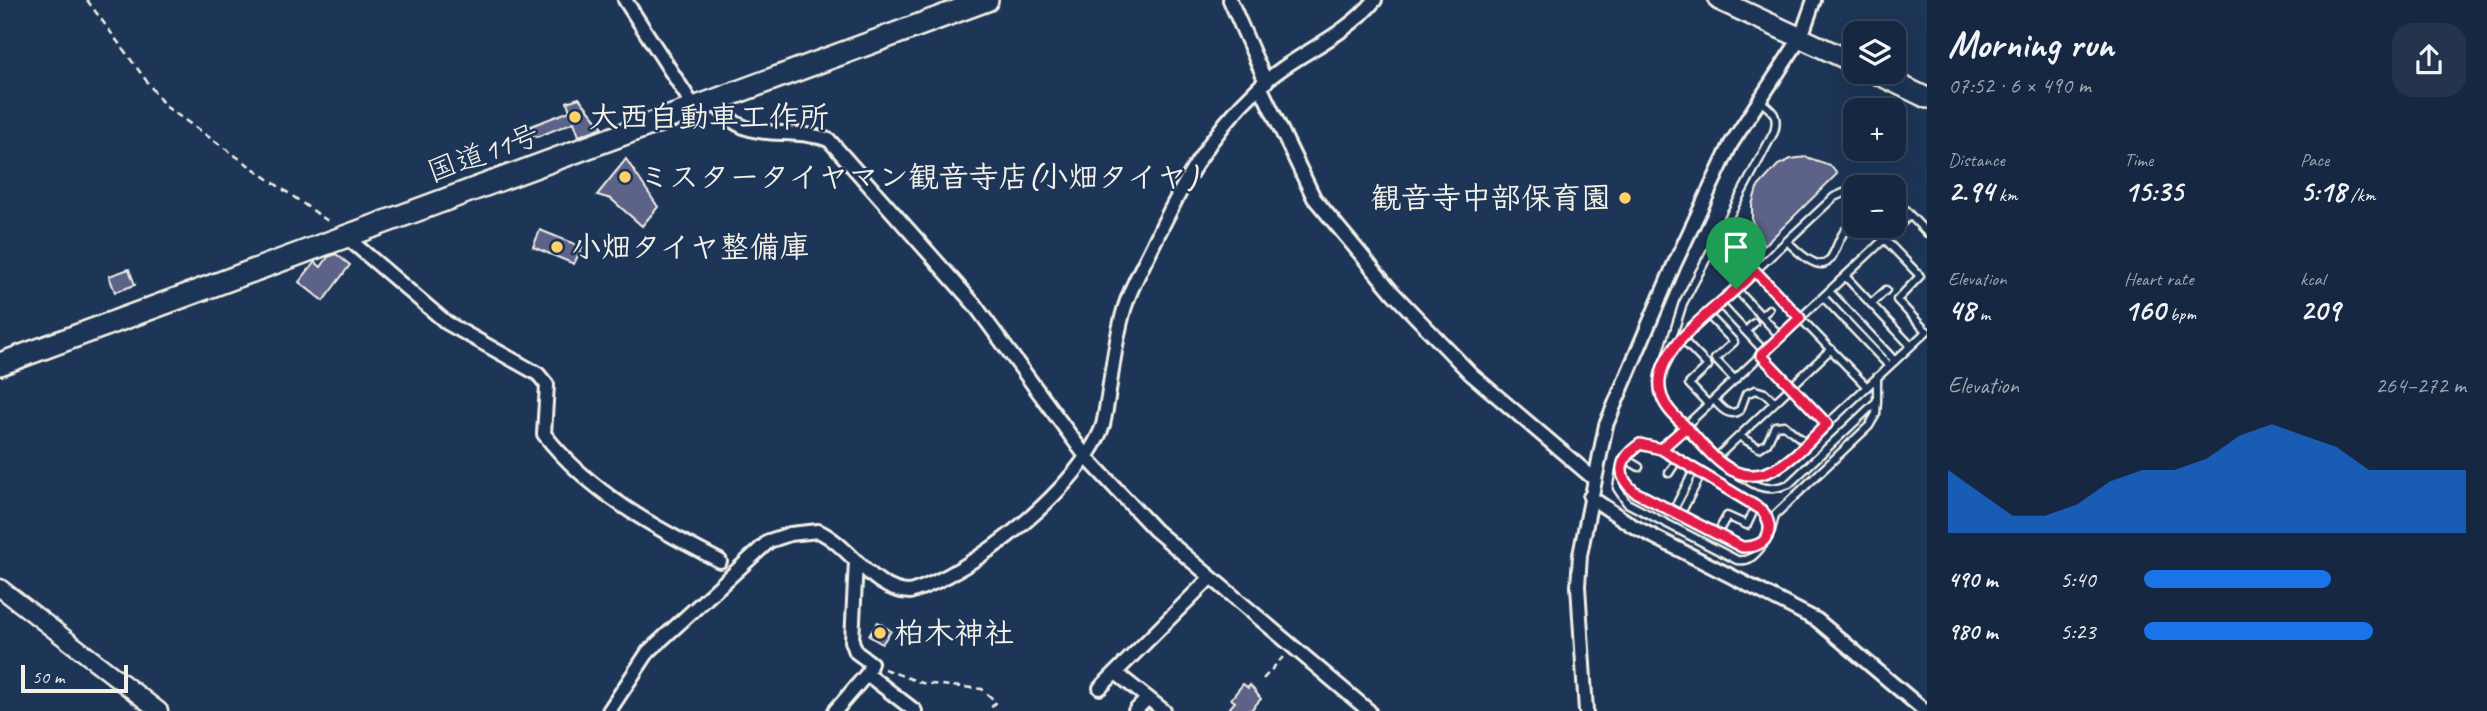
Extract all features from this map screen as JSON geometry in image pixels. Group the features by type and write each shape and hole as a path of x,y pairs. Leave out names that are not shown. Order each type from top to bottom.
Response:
{"highway":[{"name":"国道11号","path":"0,364 987,0"}],"main road":[{"path":"1720,0 1843,57"},
{"path":"1897,84 1927,99"}],"street":[{"path":"625,0 704,104 742,129 817,136 829,140 974,304 1087,458 1155,530 1209,579 1369,711"},
{"path":"1230,0 1263,84 1314,198 1393,293 1471,374 1593,478"},
{"path":"609,711 648,652 769,541 790,534 818,531 902,592 920,590 972,562 1006,538 1054,494 1087,458 1103,425 1127,300 1179,191 1218,128 1283,67 1332,39 1363,15 1375,0"},
{"path":"1586,711 1578,586 1593,478 1606,425 1674,265 1731,144 1801,37 1814,0"},
{"path":"345,236 447,323 538,373 547,384 544,434 571,463 612,499 651,526 720,561"},
{"path":"1590,497 1633,526 1817,620 1925,711"},
{"path":"856,561 852,641 856,652 869,668 915,711"},
{"path":"1100,688 1209,579"},
{"path":"0,588 159,711"},
{"path":"835,711 869,668"},
{"path":"1116,673 1164,711"},
{"path":"1135,711 1148,698"}],"lane":[{"path":"1759,100 1774,113 1777,120 1774,132 1682,303 1659,382 1661,396 1667,408 1725,466 1759,487 1776,489 1789,484 1877,401"},
{"path":"1667,355 1834,197 1843,193"},
{"path":"1906,211 1927,233"},
{"path":"1906,219 1910,215"},
{"path":"1787,241 1804,258 1816,263 1828,262 1836,255 1843,231"},
{"path":"1661,449 1885,238 1920,276 1897,300 1926,331 1783,465 1761,475 1740,473 1725,466"},
{"path":"1755,271 1867,387"},
{"path":"1845,276 1911,346"},
{"path":"1736,289 1781,337"},
{"path":"1871,304 1886,289"},
{"path":"1826,294 1892,363"},
{"path":"1720,304 1827,424"},
{"path":"1761,316 1769,309"},
{"path":"1708,315 1734,342 1715,359 1735,380"},
{"path":"1746,331 1754,323"},
{"path":"1682,339 1707,366 1689,384 1711,402 1733,413 1740,410 1746,394 1755,390 1765,393 1774,402"},
{"path":"1716,458 1831,349"},
{"path":"1771,530 1769,518 1756,506 1661,449 1640,444 1623,459 1617,488 1627,503 1737,560 1746,561 1755,556 1768,538 1771,530 1775,515 1869,426 1876,414 1877,377"},
{"path":"1739,436 1759,448 1767,443 1775,426 1784,425 1806,443"},
{"path":"1623,459 1621,472 1625,484 1680,515 1742,547 1759,546 1768,538"},
{"path":"1623,459 1639,467"},
{"path":"1669,473 1678,459"},
{"path":"1673,511 1698,471"},
{"path":"1680,515 1698,471"},
{"path":"1717,534 1727,516 1747,526 1756,506"}],"path":[{"path":"87,0 164,106 345,236"},
{"path":"1263,679 1292,646"},
{"path":"869,668 922,683 982,690 996,702 988,711"}],"building":[{"name":"大西自動車工作所","path":"579,98 603,127 579,136 574,122 537,137 529,134 531,126 570,111 567,102"},
{"path":"1806,157 1830,165 1837,174 1764,246 1752,221 1752,205 1757,188 1778,165 1791,159"},
{"name":"ミスタータイヤマン観音寺店(小畑タイヤ)","path":"626,159 658,207 642,226 611,199 597,195"},
{"name":"小畑タイヤ整備庫","path":"540,230 582,247 574,264 533,247"},
{"path":"336,254 350,265 323,301 299,282 315,262 321,267 328,257"},
{"path":"129,269 135,285 115,292 109,276"},
{"name":"柏木神社","path":"878,622 891,631 882,644 869,636"},
{"path":"1243,684 1248,688 1250,685 1261,699 1250,711 1227,711 1235,702 1231,699"}],"place":[{"name":"大西自動車工作所","path":"575,117"},
{"name":"ミスタータイヤマン観音寺店(小畑タイヤ)","path":"625,177"},
{"name":"観音寺中部保育園","path":"1625,198"},
{"name":"小畑タイヤ整備庫","path":"557,247"},
{"name":"柏木神社","path":"880,633"}],"route":[{"path":"1736,289 1676,345 1661,367 1661,396 1667,408 1686,427 1661,449 1762,510 1769,518 1771,530 1768,538 1759,546 1751,548 1742,547 1635,492 1625,484 1621,472 1622,460 1640,444 1661,449 1686,427 1725,466 1740,473 1761,475 1783,465 1827,424 1761,355 1800,318 1755,271 1736,289"}]}
